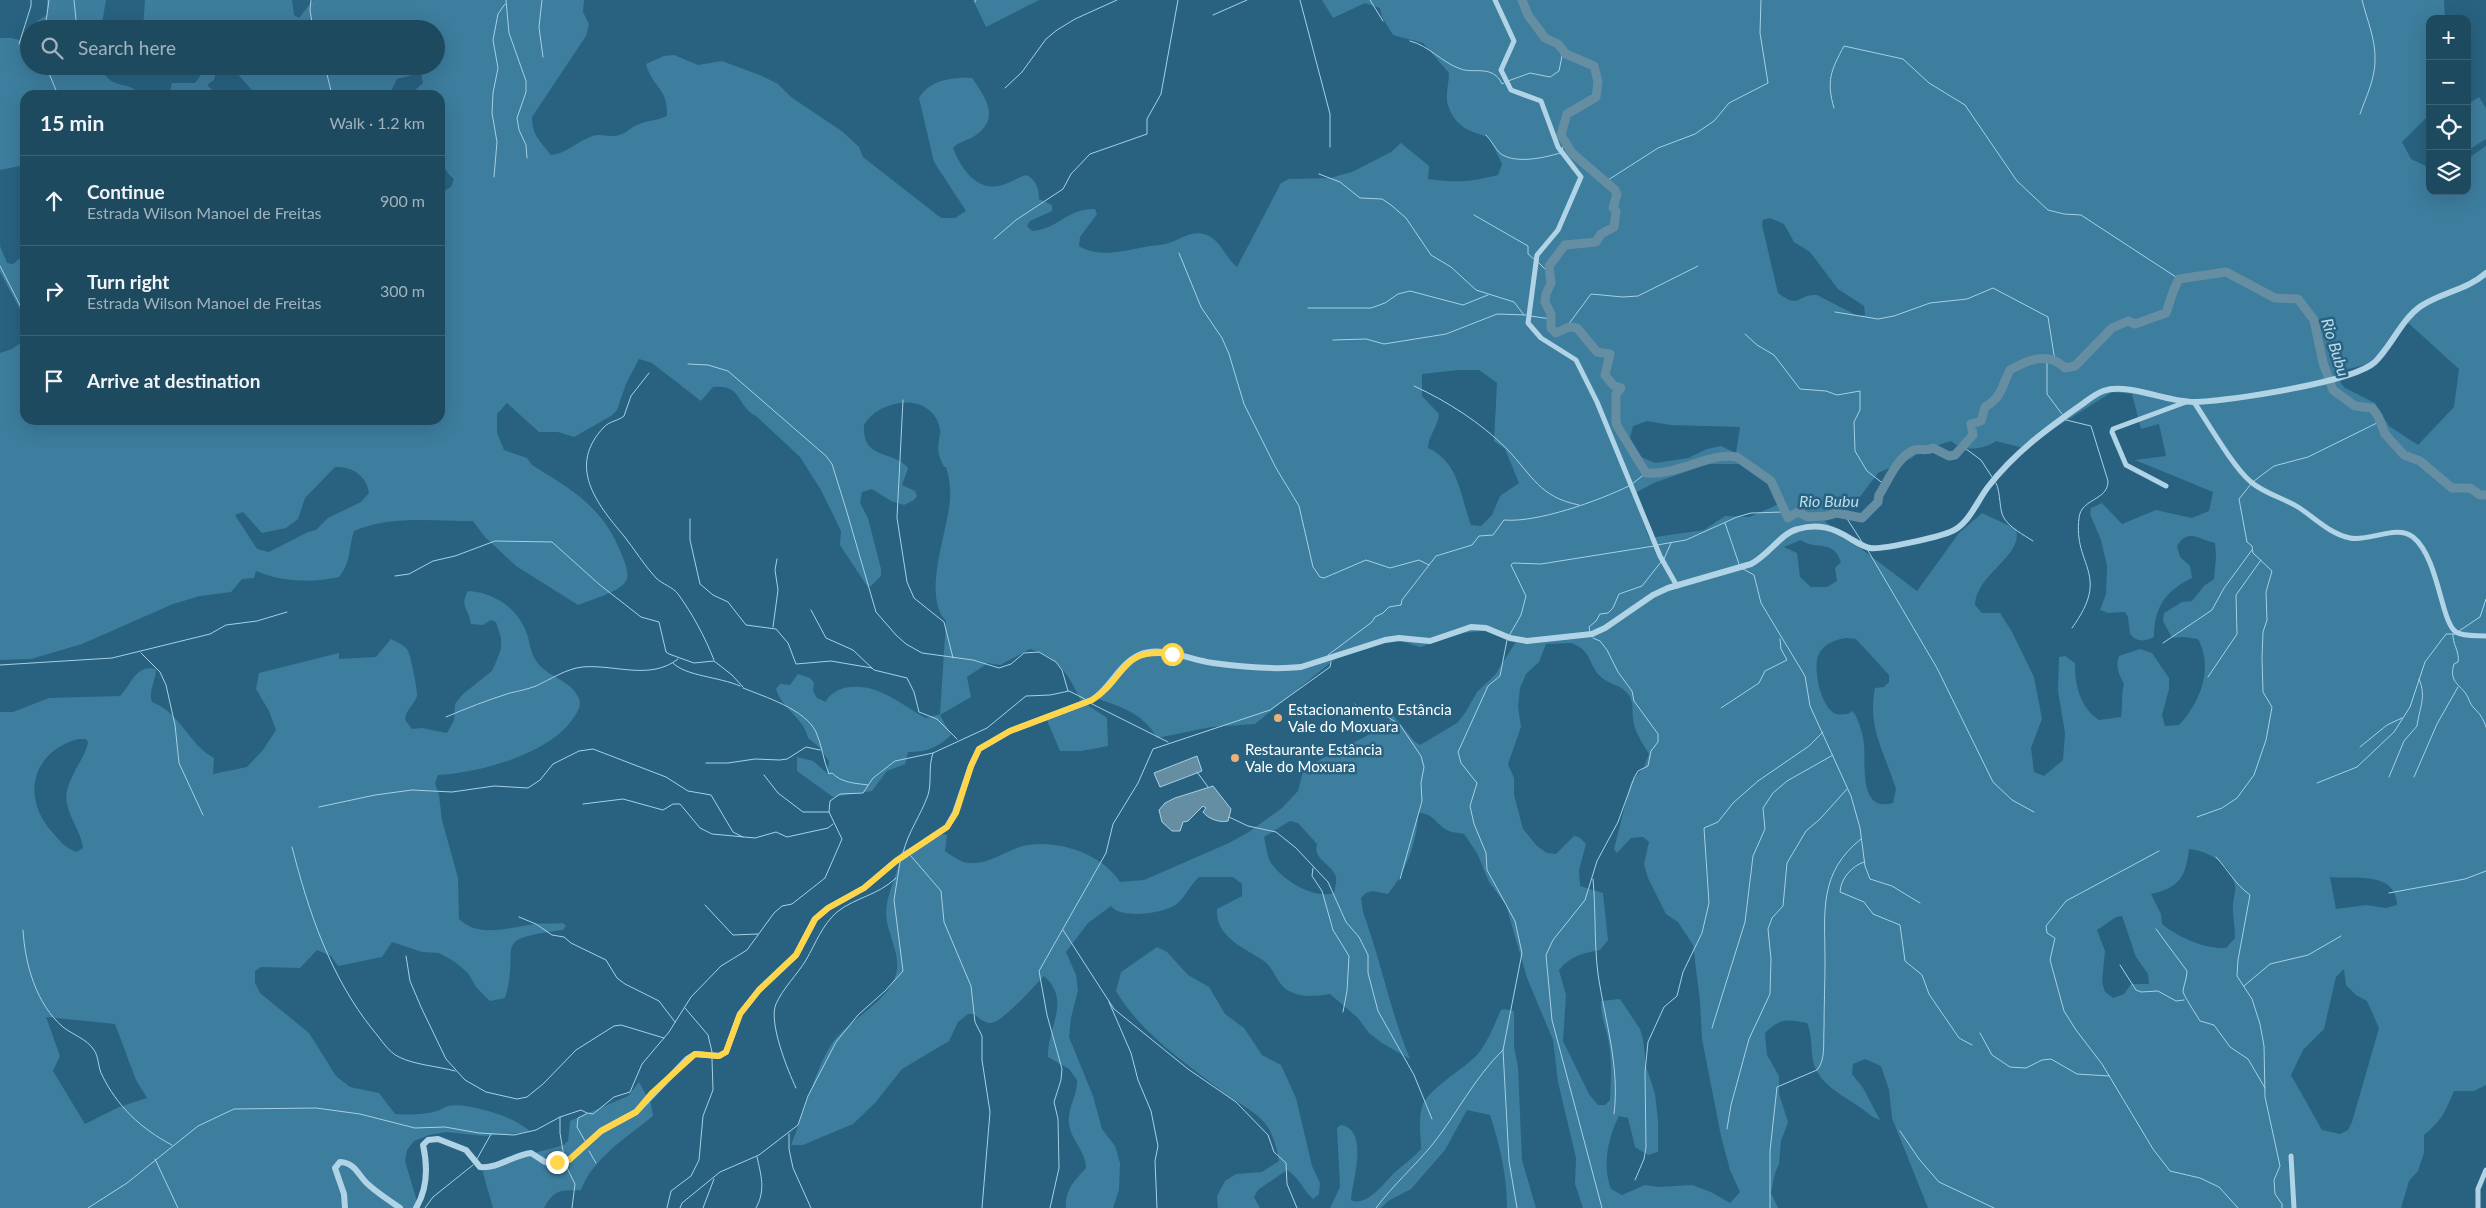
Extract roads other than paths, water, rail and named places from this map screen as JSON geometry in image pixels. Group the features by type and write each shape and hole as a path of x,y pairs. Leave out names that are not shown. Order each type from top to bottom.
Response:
{"street":[{"path":"1495,0 1514,41 1501,70 1511,90 1542,101 1558,147 1581,177 1558,230 1538,255 1528,323 1542,338 1576,360 1597,402 1660,556 1677,586"},
{"path":"2166,486 2126,465 2112,432 2113,429 2192,402 2321,383 2361,370 2375,362 2411,316 2423,305 2472,284 2486,273"},
{"path":"416,1208 427,1178 427,1163 422,1146 428,1140 438,1139 466,1150 480,1167 485,1168 490,1168 523,1154 531,1153 544,1162 569,1160 601,1131 636,1112 687,1059 695,1054 719,1056 726,1052 740,1014 759,990 796,955 815,919 828,908 864,888 896,861 947,827 956,813 971,766 979,749 1010,731 1092,700 1138,655 1154,652 1212,663 1286,669 1301,667 1385,640 1399,638 1430,641 1471,628 1486,628 1510,638 1528,641 1592,634 1605,628 1653,595 1677,586 1734,570 1764,558 1783,537 1796,529 1814,526 1828,527 1871,548 1952,532 1963,524 1989,485 2018,454 2044,431 2101,392 2117,389 2192,402 2227,452 2254,484 2297,506 2341,536 2368,538 2398,532 2414,538 2434,571 2446,619 2450,627 2464,635 2486,636"},
{"path":"2291,1156 2294,1208"},
{"path":"345,1208 344,1194 335,1168 340,1162 348,1163 359,1171 368,1184 400,1208"},
{"path":"2478,1208 2478,1189 2486,1170"}],"waterway":[{"path":"27,20 31,0"},
{"path":"46,20 49,0"},
{"path":"74,0 76,20"},
{"path":"311,0 312,20"},
{"path":"506,0 509,33 526,81 526,92 517,118 519,130 526,145 527,158"},
{"path":"542,0 539,27 543,57"},
{"path":"1005,88 1022,72 1046,39 1057,30 1075,19 1117,0"},
{"path":"994,239 1016,220 1063,189 1071,174 1090,154 1147,134 1147,119 1161,94 1178,0"},
{"path":"1213,15 1247,0"},
{"path":"1300,0 1330,114 1330,147"},
{"path":"1370,0 1383,21"},
{"name":"Rio Bubu","path":"1522,0 1528,15 1545,38 1558,44 1566,54 1594,66 1598,82 1596,97 1567,114 1561,135 1572,153 1615,190 1617,194 1613,208 1616,211 1614,227 1601,234 1596,242 1565,245 1549,266 1551,283 1545,302 1551,314 1551,328 1556,333 1569,327 1577,328 1597,352 1610,354 1605,375 1613,385 1621,388 1616,394 1616,423 1646,473 1670,471 1726,456 1737,457 1771,481 1788,518 1798,512 1808,517 1837,513 1862,518 1878,502 1879,495 1894,470 1908,453 1914,450 1933,448 1949,456 1955,455 1973,435 1971,424 1981,421 1985,407 2001,391 2010,370 2031,360 2038,359 2052,360 2065,368 2075,366 2112,328 2128,321 2135,324 2166,313 2179,279 2226,272 2275,298 2298,299 2314,320 2323,363 2333,390 2355,406 2372,408 2378,416 2385,434 2404,455 2420,461 2452,488 2470,488 2480,495 2486,495"},
{"path":"1605,182 1658,148 1695,134 1714,121 1729,103 1768,83 1760,33 1761,0"},
{"path":"2360,114 2375,68 2373,38 2362,0"},
{"path":"494,177 497,142 492,113 493,93 498,68 493,40 498,14 505,4"},
{"path":"1410,41 1417,43 1454,66 1466,70 1488,72 1498,78 1502,84 1504,83"},
{"path":"1834,108 1830,90 1831,76 1844,46 1903,59 1929,83 1965,105 2017,181 2048,210 2064,214 2081,215 2179,279"},
{"path":"1508,81 1530,73 1550,77 1559,71 1563,51"},
{"path":"50,75 56,90"},
{"path":"327,75 331,90"},
{"path":"1486,135 1501,154 1514,159 1546,157 1560,153"},
{"name":"Rio Bubu","path":"1562,150 1565,142"},
{"path":"1319,174 1340,182 1360,198 1382,199 1391,205 1406,218 1431,255 1451,267 1476,290 1514,302 1524,315"},
{"path":"1474,215 1528,246 1528,254 1534,259"},
{"path":"1179,253 1201,307 1222,338 1229,354 1244,404 1276,468 1299,506 1313,567 1320,577 1324,578 1366,560 1390,568 1419,560 1429,565"},
{"path":"1538,262 1549,273"},
{"path":"0,266 20,305"},
{"path":"1565,329 1591,294 1623,297 1638,296 1698,266"},
{"path":"1835,312 1878,319 1894,316 1930,303 1967,299 1993,288 2048,317 2055,361"},
{"path":"1308,308 1371,308 1385,303 1398,294 1410,291 1463,305 1488,295"},
{"path":"1333,340 1366,339 1384,344 1446,334 1497,314 1526,315"},
{"path":"1530,316 1551,319"},
{"path":"1745,334 1757,345 1774,355 1800,389 1826,391 1837,395 1860,391 1860,410 1854,422 1855,451 1867,471 1885,485"},
{"path":"2047,359 2047,394 2062,414"},
{"path":"688,364 708,365 728,371 826,456 832,464 876,612 906,644 922,653 973,660 999,668 1011,664 1024,653 1039,652 1056,662 1062,670 1068,691"},
{"path":"649,373 631,396 624,416 606,425 593,442 588,456 587,470 590,484 604,511 647,568 658,580 676,592 683,601 707,643 714,660"},
{"path":"1414,386 1439,398 1475,421 1506,448 1545,491 1555,497 1579,505"},
{"path":"903,400 897,518 907,582 914,598 944,622 953,658"},
{"path":"2066,420 2091,426 2108,481 2104,492 2084,507 2079,518 2081,548 2090,582 2089,594 2084,609 2072,628"},
{"path":"2254,481 2274,466 2308,457 2381,421"},
{"path":"1962,446 1981,460 1992,477"},
{"path":"1632,484 1646,473"},
{"path":"1996,483 2004,518 2013,528 2033,541"},
{"path":"2197,817 2222,808 2237,798 2254,775 2266,740 2272,707 2263,692 2262,658 2263,632 2267,620 2266,592 2272,571 2253,553 2252,546 2247,542 2239,499 2251,484"},
{"path":"1328,655 1389,607 1401,605 1402,600 1436,556 1472,545 1479,536 1493,535 1504,520 1518,520 1550,515 1585,504 1629,486"},
{"path":"1657,545 1686,540 1737,517 1751,513 1783,512"},
{"path":"1844,514 1862,542"},
{"path":"690,519 690,540 700,584 713,595 728,602 746,625 776,629 788,643 796,664 831,661 872,668"},
{"path":"1725,523 1739,564"},
{"path":"395,576 409,574 433,561 455,556 495,541 552,542 600,585 641,617 659,622 666,652 694,663 714,661 732,675 743,687"},
{"path":"1664,559 1671,543"},
{"path":"1509,636 1521,615 1526,596 1511,565 1513,563 1541,564 1654,546"},
{"path":"1867,549 1937,668 1993,782 2012,800 2034,812"},
{"path":"2163,643 2212,610 2224,588 2252,550"},
{"path":"773,627 778,590 775,570 777,559"},
{"path":"2208,677 2237,634 2236,595 2261,560"},
{"path":"1590,632 1589,627 1600,614 1608,613 1613,608 1619,594 1642,586 1661,562"},
{"path":"1743,569 1754,575 1761,603 1805,676 1810,706 1851,796 1860,828 1865,866 1870,879 1892,886 1920,903"},
{"path":"2459,631 2480,617 2486,599"},
{"path":"811,610 826,638 853,650 874,670 907,678 914,692 919,712 937,719 957,739"},
{"path":"0,665 112,658 210,634 226,625 257,621 287,612"},
{"path":"2317,783 2357,767 2394,732 2410,707 2425,662 2446,634 2456,634"},
{"path":"2453,634 2458,658 2458,662 2454,664 2453,678 2481,716 2486,727"},
{"path":"1593,638 1600,641 1607,650 1618,672 1632,691 1634,701 1658,734 1658,742 1651,751 1648,766 1638,771 1634,778 1618,822 1597,861 1585,900 1553,940 1546,955 1552,1020 1602,1208"},
{"path":"1721,708 1759,683 1765,671 1787,660 1781,649 1780,639"},
{"path":"1507,640 1500,676 1488,686 1458,752 1461,763 1477,783 1470,806 1474,824 1486,853 1487,870 1515,921 1522,953 1503,1050 1509,1161 1517,1208"},
{"path":"141,653 160,672 166,685 175,725 179,763 203,815"},
{"path":"446,717 494,698 536,686 576,668 656,669 667,666 678,659"},
{"path":"1050,1208 1059,1168 1058,1119 1054,1102 1061,1080 1062,1069 1047,1015 1039,971 1106,853 1113,824 1138,783 1153,749 1270,710 1330,667 1331,662"},
{"path":"673,663 694,674 740,686"},
{"path":"2389,777 2404,741 2417,726 2422,703 2419,679"},
{"path":"2414,777 2437,724 2458,687"},
{"path":"743,688 794,710 811,724 818,737 829,774 832,773 848,782 868,785"},
{"path":"585,1141 577,1127 578,1118 588,1113 593,1114 614,1097 630,1092 642,1064 669,1032 691,997 721,966 747,950 774,913 782,906 792,904 825,878 842,839 829,812 830,801 840,794 863,793 873,778 895,761 933,753 987,728 1026,696 1050,695 1069,691 1085,699"},
{"path":"1090,703 1168,742"},
{"path":"1355,704 1363,712 1388,717 1400,725 1421,756 1424,767 1421,783 1422,801 1400,879"},
{"path":"2360,747 2387,725 2402,718"},
{"path":"1635,1180 1644,1159 1646,1147 1645,1072 1648,1042 1664,1007 1677,996 1683,972 1702,933 1709,903 1704,828 1718,822 1733,803 1758,781 1809,746 1823,732"},
{"path":"706,763 728,763 755,759 780,760 787,759 806,747 820,750"},
{"path":"319,807 375,795 412,790 452,792 494,786 528,788 540,780 553,764 579,751 593,749 666,777 688,791 711,795 733,832 743,837"},
{"path":"903,853 928,795 933,753"},
{"path":"1712,1028 1745,922 1753,856 1765,829 1763,808 1773,793 1787,781 1833,755"},
{"path":"1197,772 1208,787"},
{"path":"764,775 778,793 803,812 829,812"},
{"path":"1727,1129 1731,1105 1749,1039 1770,994 1771,959 1768,929 1772,918 1783,906 1787,863 1806,831 1820,819 1847,789"},
{"path":"583,804 623,799 663,810 673,804 680,804 700,828 712,834 755,838 776,832 787,837 828,828 833,824"},
{"path":"1229,817 1248,826 1276,832 1296,848 1328,882 1346,922 1359,937 1368,955 1368,973 1378,1011 1414,1075 1432,1119"},
{"path":"1770,1208 1770,1151 1777,1087 1817,1070 1822,1061 1824,1045 1825,910 1827,894 1837,866 1847,852 1861,839"},
{"path":"292,847 314,920 333,966 358,1009 373,1030 395,1055 412,1062 455,1071"},
{"path":"2159,851 2066,901 2046,926 2047,933 2055,938 2050,960 2064,1011 2102,1064 2153,1149 2170,1171 2200,1178 2219,1187 2238,1208"},
{"path":"911,856 941,891 944,922 971,986 975,1022 982,1036 982,1060 990,1112 982,1208"},
{"path":"2216,857 2235,881 2250,895 2238,960 2237,976 2252,999 2260,1024 2264,1046 2265,1097 2280,1166 2274,1180 2275,1194 2282,1204 2282,1208"},
{"path":"680,1208 682,1203 720,1172 759,1155 798,1125 808,1096 836,1042 858,1015 885,991 903,971 894,900 900,862"},
{"path":"1864,862 1855,866 1848,873 1842,882 1840,892 1864,902 1873,914 1900,925 1905,961 1922,975 1929,994 1959,1038 1972,1045"},
{"path":"1313,868 1312,876 1322,891 1333,930 1349,956 1347,991 1343,1012"},
{"path":"2389,893 2465,879 2486,871"},
{"path":"796,1088 784,1059 777,1034 774,1012 776,1004 782,992 806,960 823,928 832,917 844,907 881,889 896,878"},
{"path":"1593,879 1598,974 1611,1044 1615,1078 1614,1114"},
{"path":"705,905 733,935 758,934"},
{"path":"519,917 536,924 552,935 564,937 571,943 606,960 617,978 659,1001 675,1022"},
{"path":"2156,929 2187,971 2183,991 2200,1021 2214,1025 2230,1047 2248,1059 2265,1088"},
{"path":"23,930 29,970 46,1007 63,1027 91,1046 97,1056 102,1075 108,1086 131,1116 150,1132 172,1145"},
{"path":"1063,930 1114,1009 1188,1069 1236,1102 1268,1135 1274,1152 1286,1163 1287,1184 1297,1208"},
{"path":"2244,986 2270,964 2308,955 2341,936"},
{"path":"406,956 410,981 446,1059 465,1080 486,1092 517,1099 527,1097 543,1084 576,1050 614,1026 621,1025 664,1038"},
{"path":"2120,965 2136,990 2141,992 2158,991 2176,1001 2184,1000"},
{"path":"1109,1002 1131,1053 1138,1080 1151,1111 1158,1146 1155,1161 1157,1208"},
{"path":"685,1008 708,1035 712,1052"},
{"path":"1980,1033 1992,1055 2010,1067 2026,1068 2042,1060 2051,1059 2077,1074 2109,1076"},
{"path":"1376,1208 1432,1145 1474,1084 1503,1050"},
{"path":"667,1208 671,1191 691,1176 699,1160 703,1116 713,1090 712,1059"},
{"path":"88,1208 127,1183 198,1126 234,1109 316,1108 360,1114 415,1128 445,1127 479,1133 514,1135 536,1130 560,1117 581,1110 587,1113"},
{"path":"560,1117 560,1133 564,1157"},
{"path":"1900,1131 1919,1159 1939,1182 1994,1208"},
{"path":"477,1159 491,1134"},
{"path":"789,1134 789,1149 793,1168 811,1208"},
{"path":"589,1151 596,1163"},
{"path":"756,1208 762,1189 757,1157"},
{"path":"155,1159 178,1208"},
{"path":"564,1162 575,1184 572,1208"},
{"path":"425,1208 433,1197 473,1165"},
{"path":"703,1208 714,1179"}],"place":[{"name":"Estacionamento Estância Vale do Moxuara","path":"1278,718"},
{"name":"Restaurante Estância Vale do Moxuara","path":"1235,758"}]}
